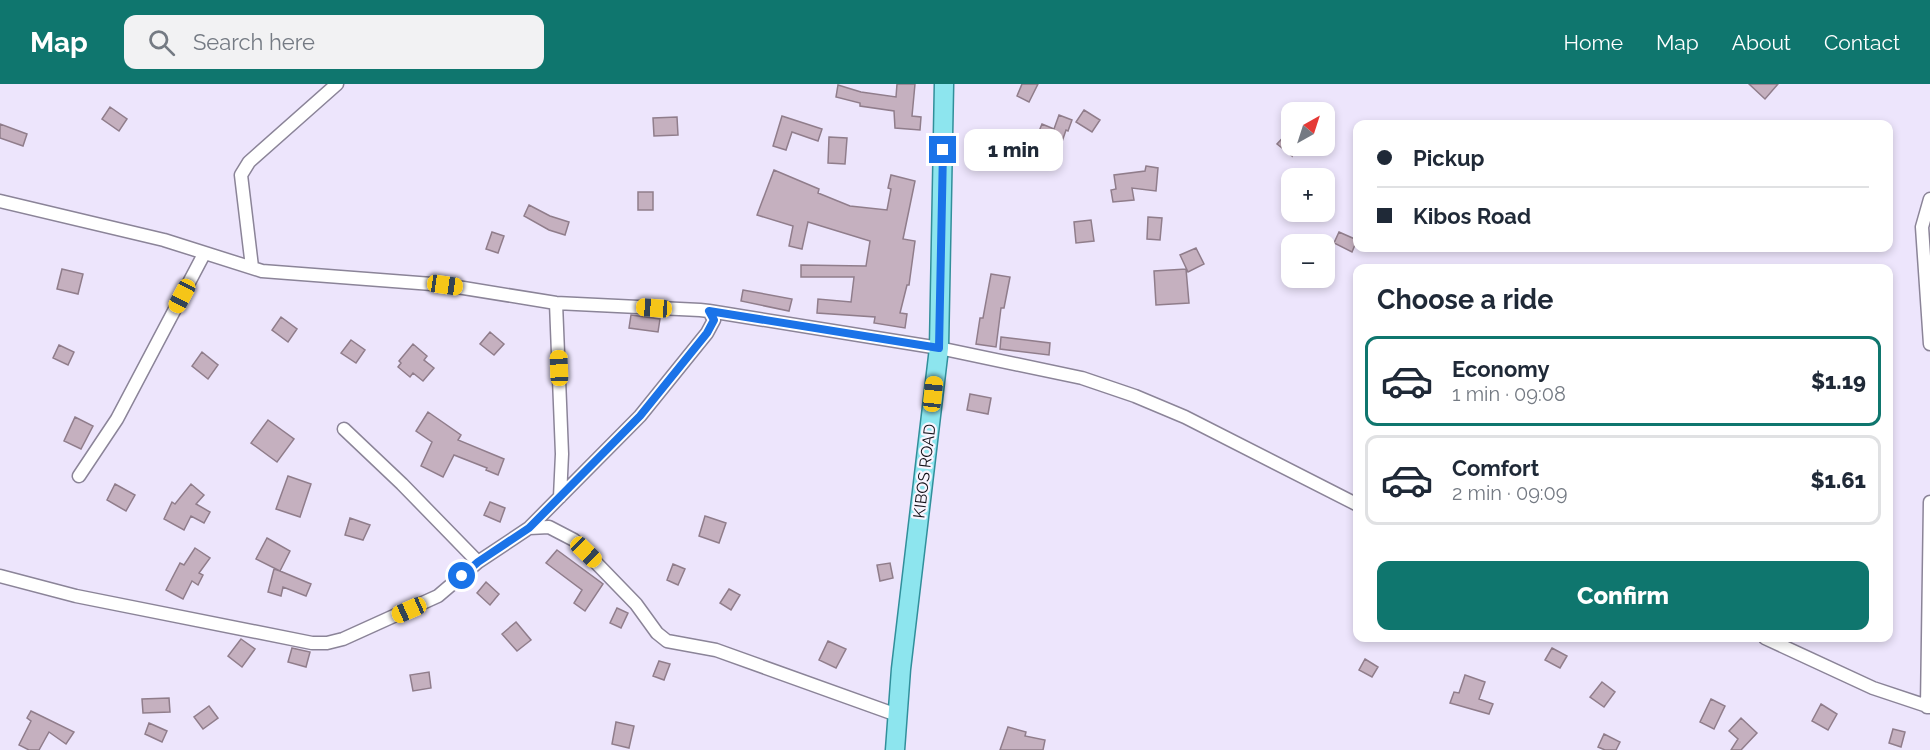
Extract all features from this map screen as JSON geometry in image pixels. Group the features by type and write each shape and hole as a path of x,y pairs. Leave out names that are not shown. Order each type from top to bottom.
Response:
{"main road":[{"name":"KIBOS ROAD","path":"895,750 897,715 939,348 944,84"}],"street":[{"path":"252,267 241,175 249,162 337,84"},
{"path":"1930,200 1922,226 1930,344"},
{"path":"0,201 164,240 262,271 445,285 556,303 709,311 939,348 1082,378 1135,396 1185,417 1353,502"},
{"path":"79,476 117,419 204,254"},
{"path":"556,303 562,454 560,497"},
{"path":"0,576 76,596 312,642 327,643 358,633 429,601 446,590 478,562 529,528 640,416 707,333 714,320 709,311"},
{"path":"344,429 389,470 478,562"},
{"path":"1775,642 1873,688 1929,707 1930,502"},
{"path":"529,528 549,527 574,540 636,604 657,633 667,641 716,650 897,715"}],"building":[{"path":"897,84 915,84 912,116 921,117 920,130 895,128 894,111 860,106 860,103 836,97 838,85 861,92 896,97"},
{"path":"1022,84 1038,84 1029,102 1017,96"},
{"path":"1749,84 1778,84 1765,99"},
{"path":"110,107 127,119 119,131 102,119"},
{"path":"1084,110 1100,120 1092,132 1076,122"},
{"path":"1059,115 1072,120 1068,131 1066,130 1055,162 1030,153 1042,124 1054,129"},
{"path":"782,116 822,129 818,141 792,132 786,150 773,146"},
{"path":"677,117 678,135 654,136 653,118"},
{"path":"0,124 27,134 23,146 0,138"},
{"path":"829,137 847,138 845,164 828,163"},
{"path":"1146,166 1158,168 1156,191 1132,188 1134,200 1113,202 1111,190 1116,189 1114,175 1145,171"},
{"path":"774,170 819,189 818,193 850,206 887,210 891,175 915,181 903,239 915,241 909,285 907,285 900,313 907,314 905,328 874,323 875,317 817,313 818,299 851,302 854,277 801,277 801,265 866,266 870,241 808,222 802,249 789,246 793,226 757,215"},
{"path":"638,192 653,192 653,210 638,210"},
{"path":"529,205 550,216 569,222 565,235 549,230 524,216"},
{"path":"1148,217 1162,218 1160,240 1147,239"},
{"path":"1091,220 1094,241 1076,243 1074,222"},
{"path":"492,232 504,236 498,253 486,249"},
{"path":"1339,232 1353,238 1352,252 1335,244"},
{"path":"1196,248 1204,264 1188,272 1180,255"},
{"path":"62,269 83,274 78,294 57,289"},
{"path":"1186,269 1189,303 1156,305 1154,271"},
{"path":"991,274 1010,277 1004,308 1001,308 996,347 976,344"},
{"path":"743,290 792,299 789,311 741,301"},
{"path":"631,315 660,319 658,332 629,328"},
{"path":"281,317 297,329 288,342 272,330"},
{"path":"490,332 504,344 494,355 480,344"},
{"path":"1001,337 1050,343 1049,355 1000,349"},
{"path":"351,340 365,350 356,363 341,353"},
{"path":"413,344 427,356 424,360 434,368 423,381 413,373 410,377 398,367 401,363 399,361"},
{"path":"59,345 74,352 68,365 53,358"},
{"path":"202,352 218,365 208,379 192,366"},
{"path":"970,394 991,398 988,414 967,410"},
{"path":"428,412 461,435 458,440 504,459 498,475 486,470 487,468 454,455 443,477 421,466 432,442 416,431"},
{"path":"75,417 93,426 81,449 64,441"},
{"path":"268,420 294,439 277,462 251,443"},
{"path":"288,476 311,484 300,517 276,509"},
{"path":"115,484 135,495 126,511 107,500"},
{"path":"191,484 204,495 196,504 210,512 204,523 191,516 184,530 164,519 172,502 175,504"},
{"path":"490,502 505,508 500,522 484,515"},
{"path":"705,516 726,523 719,543 699,536"},
{"path":"350,518 370,525 363,540 345,535"},
{"path":"267,538 290,551 280,571 256,559"},
{"path":"195,548 210,558 199,573 203,575 198,585 192,581 183,599 166,590 180,563 184,565"},
{"path":"557,550 603,584 585,611 574,603 582,590 546,563"},
{"path":"890,563 893,578 880,581 877,565"},
{"path":"673,564 685,569 678,585 667,580"},
{"path":"274,569 311,584 306,596 283,587 281,596 268,592"},
{"path":"486,582 499,594 490,605 477,593"},
{"path":"729,589 740,595 731,610 720,603"},
{"path":"617,608 628,613 621,628 610,623"},
{"path":"516,622 531,640 517,651 502,634"},
{"path":"241,639 255,649 242,667 228,656"},
{"path":"828,641 846,649 836,668 819,660"},
{"path":"292,648 310,652 306,667 288,662"},
{"path":"1552,648 1567,656 1560,668 1545,660"},
{"path":"1365,659 1378,667 1372,677 1359,670"},
{"path":"659,661 670,664 664,680 653,676"},
{"path":"429,672 431,688 413,691 410,675"},
{"path":"1465,675 1485,682 1479,699 1493,704 1489,714 1450,703 1454,692 1459,693"},
{"path":"1602,682 1615,692 1604,707 1590,697"},
{"path":"169,698 170,712 143,713 142,699"},
{"path":"1711,699 1725,706 1714,729 1700,722"},
{"path":"1821,704 1837,714 1828,730 1812,721"},
{"path":"209,706 218,718 203,729 194,717"},
{"path":"31,711 74,732 66,744 49,732 39,750 29,750 19,745 31,721 27,718"},
{"path":"1741,718 1757,733 1741,750 1731,750 1738,739 1729,731"},
{"path":"616,722 634,726 629,748 612,744"},
{"path":"149,723 167,731 162,742 145,734"},
{"path":"1008,727 1026,732 1025,736 1045,740 1043,750 1000,750"},
{"path":"1893,729 1905,732 1901,747 1889,743"},
{"path":"1604,734 1620,742 1616,750 1605,750 1598,747"}],"route":[{"path":"462,576 478,562 529,528 640,416 707,333 714,320 709,311 939,348 943,150"}]}
